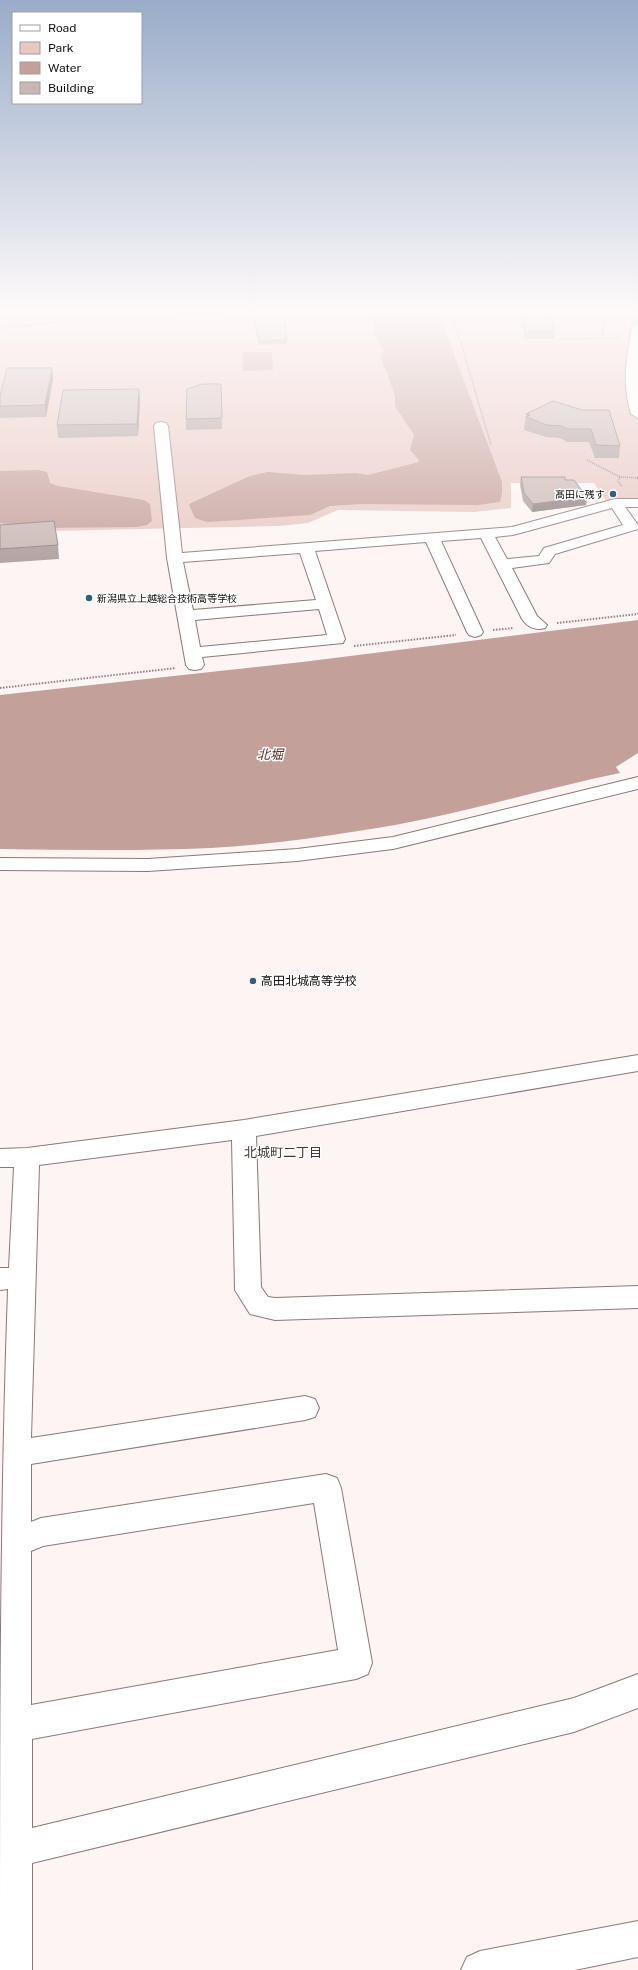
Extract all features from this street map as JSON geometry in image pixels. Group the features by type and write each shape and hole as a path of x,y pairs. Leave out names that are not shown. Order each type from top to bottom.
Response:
{"street":[{"path":"634,401 638,414"},
{"path":"161,426 175,558 193,659 337,639 306,548"},
{"path":"175,558 486,534 518,530 615,503 638,503"},
{"path":"502,564 544,560 549,551 632,527 615,503"},
{"path":"486,534 530,619 539,625"},
{"path":"432,538 475,632"},
{"path":"185,616 325,604"},
{"path":"0,864 148,865 304,854 393,843 638,783"},
{"path":"0,1158 27,1157 244,1129 638,1063"},
{"path":"244,1129 248,1290 260,1306 275,1309 638,1297"},
{"path":"13,1970 7,1851 8,1760 15,1725 8,1673 8,1543 16,1453 8,1404 11,1278 27,1157"},
{"path":"16,1453 305,1408"},
{"path":"8,1543 40,1532 326,1488 356,1662 15,1725"},
{"path":"7,1851 574,1715 638,1691"},
{"path":"480,1970 638,1939"}],"path":[{"path":"477,401 491,445"},
{"path":"587,460 620,477 638,478"},
{"path":"350,647 638,614"},
{"path":"0,688 193,659"}],"green space":[{"path":"0,401 638,401 638,499 606,501 594,483 511,483 511,508 475,512 338,510 308,523 280,526 50,531 0,526"}],"water":[{"path":"395,401 472,401 502,482 500,502 478,505 361,504 330,506 310,515 207,522 195,518 189,505 191,503 250,476 268,472 305,475 356,473 368,475 419,462 410,450 414,435 395,406"},
{"path":"38,470 47,472 50,483 58,486 144,500 150,504 152,521 147,525 136,527 42,528 0,523 0,471"},
{"name":"北堀","path":"638,620 638,753 616,767 620,773 457,812 391,826 322,837 229,847 185,849 0,849 0,695 302,662"}],"building":[{"path":"0,401 46,401 45,405 0,406"},
{"path":"61,401 138,401 137,424 57,425"},
{"path":"187,401 221,401 222,418 186,419"},
{"path":"553,401 582,410 609,410 620,446 596,445 591,429 568,429 561,426 547,425 526,417 530,415 526,414"},
{"path":"521,477 565,477 565,480 574,480 587,497 533,504 524,493"},
{"path":"54,521 58,545 0,549 0,525"}],"place":[{"name":"髙田に残す","path":"613,494"},
{"name":"新潟県立上越総合技術高等学校","path":"89,598"},
{"name":"高田北城高等学校","path":"253,981"}],"district":[{"name":"北城町二丁目","path":"283,1152"}]}
